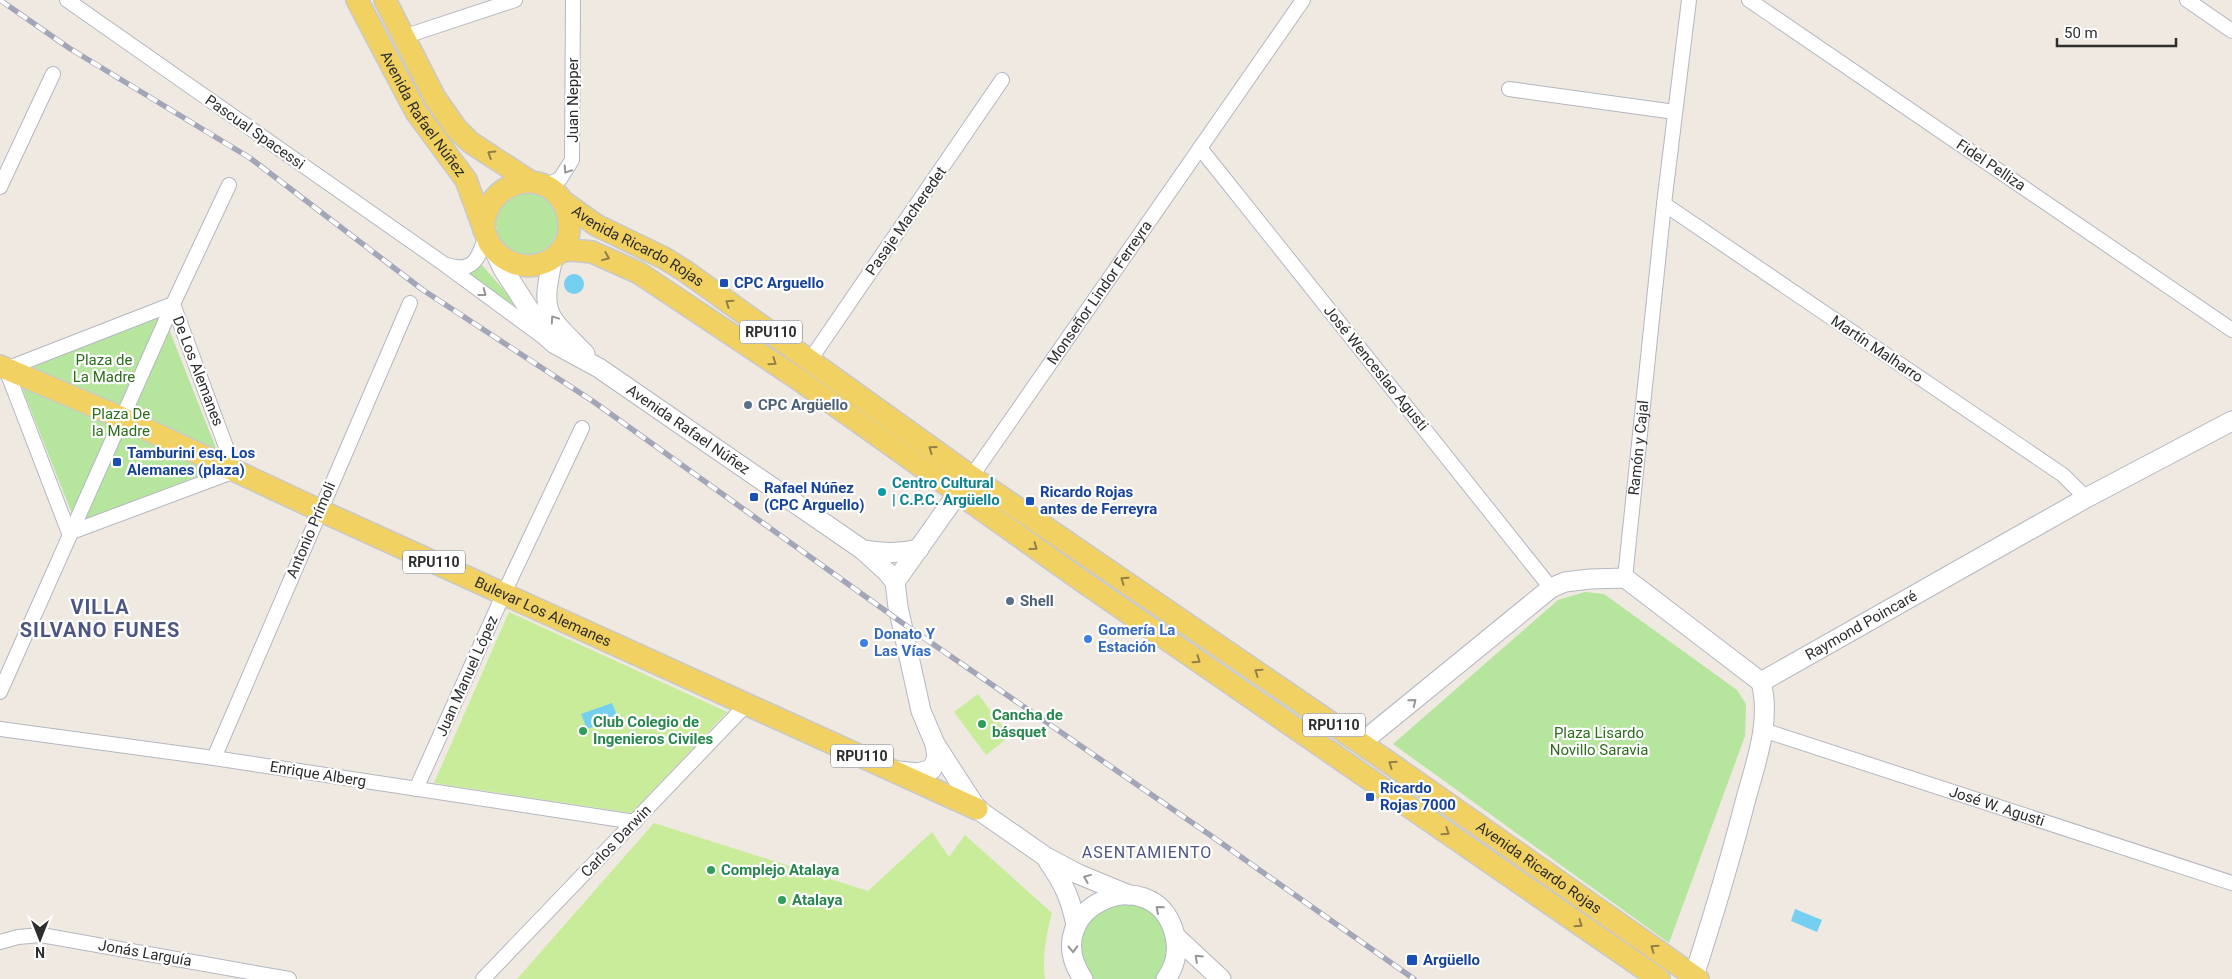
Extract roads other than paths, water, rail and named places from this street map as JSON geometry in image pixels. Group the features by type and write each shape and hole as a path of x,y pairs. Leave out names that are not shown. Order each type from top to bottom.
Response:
{"main road":[{"name":"Avenida Rafael Núñez","path":"357,0 421,118 466,180 488,239 502,269 523,298 541,330 555,344 598,368 863,550 888,572 895,582"},
{"name":"Avenida Rafael Núñez","path":"385,0 434,98 456,128 470,142 556,194 562,200 566,209 569,228 567,238 556,255 546,298 551,316 598,368"},
{"path":"488,239 487,209 496,196 507,186 523,182 538,184"},
{"name":"Avenida Ricardo Rojas","path":"562,200 596,225 664,258 685,271 810,360 1091,587 1659,979"},
{"name":"RPU110","path":"488,239 509,263 536,266 556,255"},
{"name":"Avenida Ricardo Rojas","path":"556,255 570,250 592,252 639,273 798,379 965,485 1361,744 1694,978"},
{"name":"Bulevar Los Alemanes","path":"3,367 122,418 319,510 977,809"},
{"name":"Raymond Poincaré","path":"1762,682 2086,498 2232,421"},
{"name":"Monseñor Lindor Ferreyra","path":"895,582 965,485"},
{"path":"863,550 884,554 902,553 919,549"},
{"path":"1272,712 1300,718 1340,746 1350,747 1361,744 1551,588 1565,582 1625,578 1762,682 1765,696 1763,730 1722,891 1694,978"},
{"path":"895,582 898,607 916,694 935,744 937,757 932,769 918,773 896,771"},
{"path":"935,744 977,809 1046,857 1078,874 1129,895 1147,900 1163,911 1169,919 1176,937 1221,979"},
{"path":"1046,857 1062,880 1071,900 1076,926 1072,949 1079,976"},
{"path":"1076,926 1089,908 1099,901 1110,897 1129,895"},
{"path":"1166,979 1174,962 1176,937"}],"street":[{"name":"Pascual Spacessi","path":"67,0 444,264 530,329 555,344"},
{"path":"403,37 515,0"},
{"name":"Juan Nepper","path":"538,184 560,179 572,160 573,0"},
{"name":"Monseñor Lindor Ferreyra","path":"965,485 1303,0"},
{"name":"Ramón y Cajal","path":"1625,578 1664,204 1689,0"},
{"name":"Fidel Pelliza","path":"1749,0 2232,330"},
{"path":"2187,0 2232,31"},
{"path":"0,187 52,74"},
{"name":"Pasaje Macheredet","path":"810,360 1002,80"},
{"path":"1509,89 1675,112"},
{"name":"José Wenceslao Agusti","path":"1200,148 1551,588"},
{"path":"0,692 173,304 229,186"},
{"name":"Martín Malharro","path":"1664,204 2063,475 2086,498"},
{"name":"Pascual Spacessi","path":"444,264 458,268 470,266 488,239"},
{"name":"Antonio Prímoli","path":"214,758 319,510 410,303"},
{"name":"De Los Alemanes","path":"3,367 173,304 235,470"},
{"path":"3,367 70,533"},
{"name":"Juan Manuel López","path":"416,789 504,593 582,428"},
{"path":"70,533 235,470"},
{"name":"Carlos Darwin","path":"483,979 748,704"},
{"name":"Enrique Alberg","path":"0,729 214,758 635,822"},
{"name":"José W. Agusti","path":"1763,730 2232,883"},
{"name":"Jonás Larguía","path":"0,942 18,937 42,935 289,979"}],"water":[{"path":"574,274 581,277 584,284 581,291 574,294 567,291 564,284 567,277"},
{"path":"612,703 618,718 587,729 581,714"},
{"path":"1795,909 1822,920 1817,932 1791,921"}],"railway":[{"path":"0,0 69,48 250,158 423,290 594,402 901,622 1210,835 1414,979"}],"place":[{"name":"CPC Arguello","path":"724,283"},
{"name":"CPC Argüello","path":"748,405"},
{"name":"Tamburini esq. Los Alemanes (plaza)","path":"117,462"},
{"name":"Centro Cultural | C.P.C. Argüello","path":"882,492"},
{"name":"Rafael Núñez (CPC Arguello)","path":"754,497"},
{"name":"Ricardo Rojas antes de Ferreyra","path":"1030,501"},
{"name":"Shell","path":"1010,601"},
{"name":"Gomería La Estación","path":"1088,639"},
{"name":"Donato Y Las Vías","path":"864,643"},
{"name":"Cancha de básquet","path":"982,724"},
{"name":"Club Colegio de Ingenieros Civiles","path":"583,731"},
{"name":"Ricardo Rojas 7000","path":"1370,797"},
{"name":"Complejo Atalaya","path":"711,870"},
{"name":"Atalaya","path":"782,900"},
{"name":"Argüello","path":"1412,960"}],"district":[{"name":"VILLA SILVANO FUNES","path":"100,618"},
{"name":"ASENTAMIENTO","path":"1147,852"}],"park label":[{"name":"Plaza de La Madre","path":"104,368"},
{"name":"Plaza De la Madre","path":"121,422"},
{"name":"Plaza Lisardo Novillo Saravia","path":"1599,742"}]}
